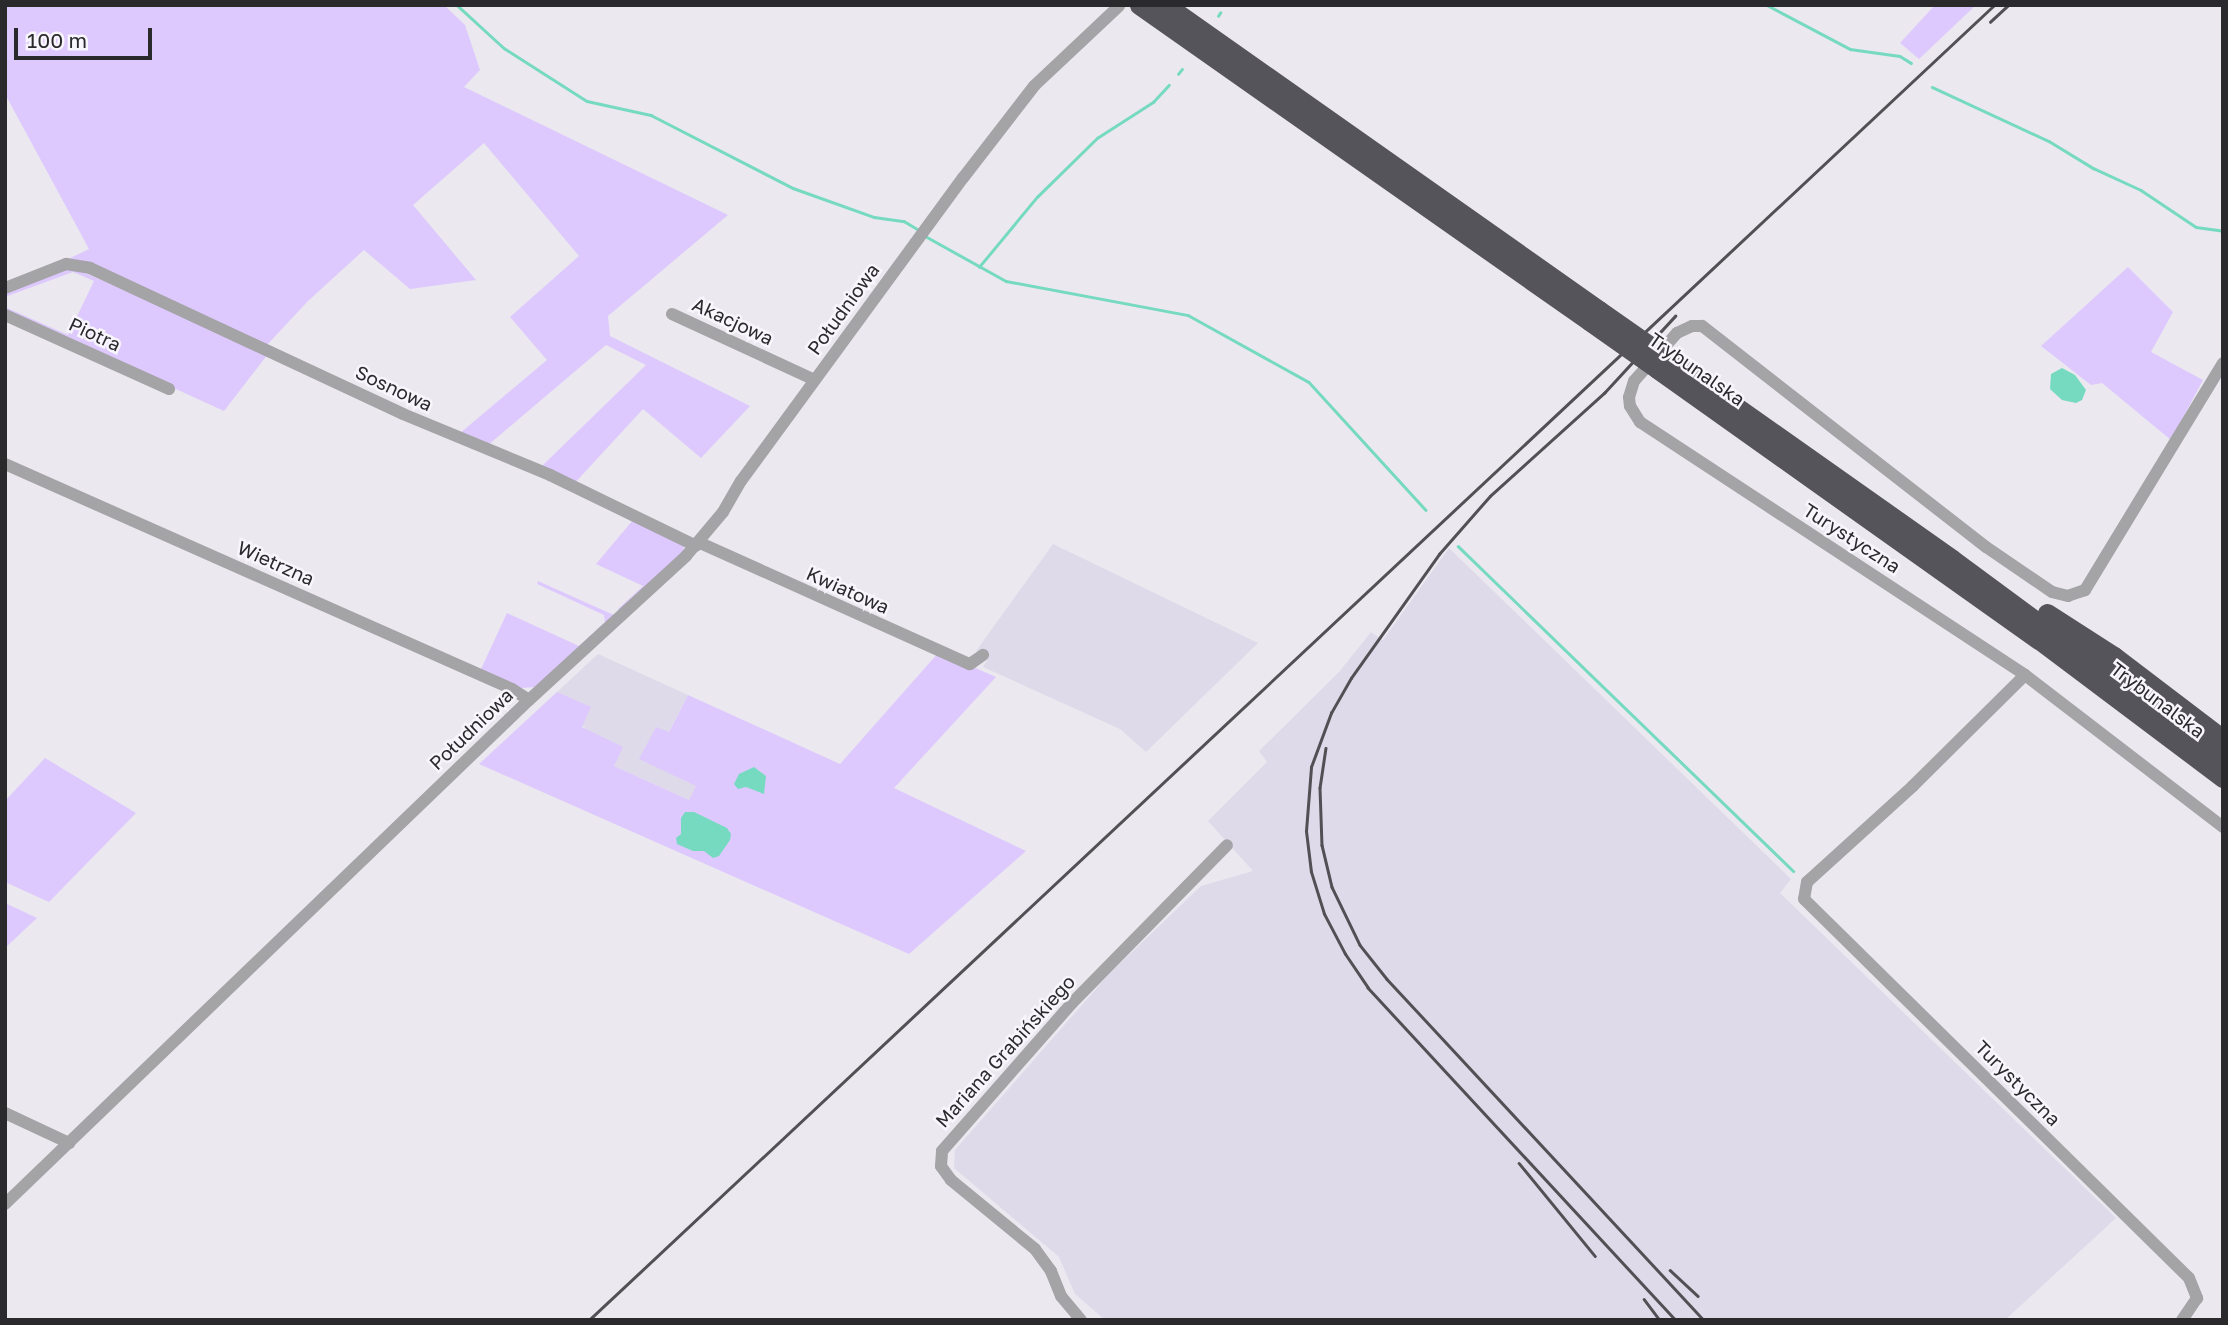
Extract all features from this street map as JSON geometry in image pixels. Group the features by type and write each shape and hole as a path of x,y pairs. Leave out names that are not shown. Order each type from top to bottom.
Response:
{"highway":[{"name":"Trybunalska","path":"1139,5 1594,315"},
{"name":"Trybunalska","path":"1166,5 1661,363 2223,778"},
{"name":"Trybunalska","path":"1661,363 1952,559 2223,759"},
{"path":"1952,559 2097,645 2223,738"}],"street":[{"name":"Południowa","path":"5,1204 529,700 697,544 917,241 1034,86 1119,6"},
{"name":"Sosnowa","path":"5,288 66,264 77,264 403,414 550,475 697,544"},
{"name":"Akacjowa","path":"672,314 815,380"},
{"name":"Piotra","path":"5,315 169,389"},
{"name":"Turystyczna","path":"2185,1317 2197,1298 2189,1278 1804,899 1807,882 1922,777 2025,675 1640,422 1630,406 1634,381 1677,333 1697,325 1707,328 1765,377 1986,547 2052,592 2068,596 2085,590 2223,363"},
{"name":"Wietrzna","path":"5,464 512,689 529,700"},
{"name":"Kwiatowa","path":"697,544 970,664 983,656"},
{"path":"2025,675 2223,827"},
{"name":"Mariana Grabińskiego","path":"1081,1320 1061,1296 1051,1271 1035,1249 951,1180 941,1166 942,1151 1072,1003 1227,845"},
{"path":"5,1113 69,1143"}],"shaded area":[{"path":"5,5 444,5 465,25 480,70 464,87 728,215 608,316 610,336 750,406 701,458 643,409 572,486 542,466 646,365 606,345 487,446 459,434 547,360 510,317 579,256 484,143 413,205 476,280 410,289 364,250 308,301 266,346 91,265 60,263 89,249 5,94"},
{"path":"1935,5 1976,5 1919,59 1900,43"},
{"path":"72,267 268,354 224,411 5,311 5,307 68,335 94,281 73,272 5,297 5,291"},
{"path":"2128,267 2173,312 2151,352 2203,380 2171,440 2102,383 2091,385 2041,346"},
{"path":"2062,368 2075,375 2086,390 2082,400 2076,403 2062,400 2050,389 2051,374"},
{"path":"633,520 682,543 684,548 683,554 621,612 618,609 643,586 596,564"},
{"path":"1053,544 1258,643 1146,752 1120,729 983,667 988,659 976,651"},
{"path":"1449,548 1791,879 1780,893 2116,1218 2005,1320 1105,1320 1075,1294 1059,1257 954,1168 955,1150 1109,974 1201,886 1253,871 1208,821 1267,762 1259,751 1339,672 1371,632 1383,640"},
{"path":"538,581 616,616 537,687 521,688 481,669 507,613 579,646 605,622 604,615 537,584"},
{"path":"939,652 996,677 894,788 1026,851 909,954 479,764 557,692 591,707 582,727 623,747 614,766 689,800 696,786 639,759 656,727 669,732 688,695 840,764"},
{"path":"598,654 688,695 668,733 696,786 689,800 614,766 557,692"},
{"path":"45,758 136,813 49,902 5,882 5,801"},
{"path":"754,767 766,776 764,794 746,787 738,789 734,784 739,774"},
{"path":"685,812 694,812 727,828 731,834 730,840 719,856 713,858 704,851 693,851 677,844 676,838 681,834 681,818"},
{"path":"5,903 37,918 5,948"}],"waterway":[{"path":"457,5 504,48 587,101 651,115 793,188 874,217 904,221 919,230"},
{"path":"1767,5 1850,49 1900,56 1911,63"},
{"path":"1178,74 1182,69"},
{"path":"979,267 1037,197 1097,138 1153,102 1169,85"},
{"path":"1932,87 2049,141 2093,168 2141,190 2196,227 2223,231"},
{"path":"927,237 1006,281 1188,315 1309,382 1426,510"},
{"path":"1458,546 1793,871"}],"railway":[{"path":"589,1320 1994,5"},
{"path":"1990,22 2008,5"},
{"path":"1675,316 1604,393 1490,496 1439,554 1351,678 1331,713 1311,767 1306,831 1311,872 1324,914 1345,954 1368,988 1675,1320"},
{"path":"1326,748 1320,788 1322,845 1332,887 1360,945 1387,979 1704,1320"},
{"path":"1519,1163 1595,1256"},
{"path":"1670,1270 1698,1296"},
{"path":"1644,1299 1660,1320"}]}
